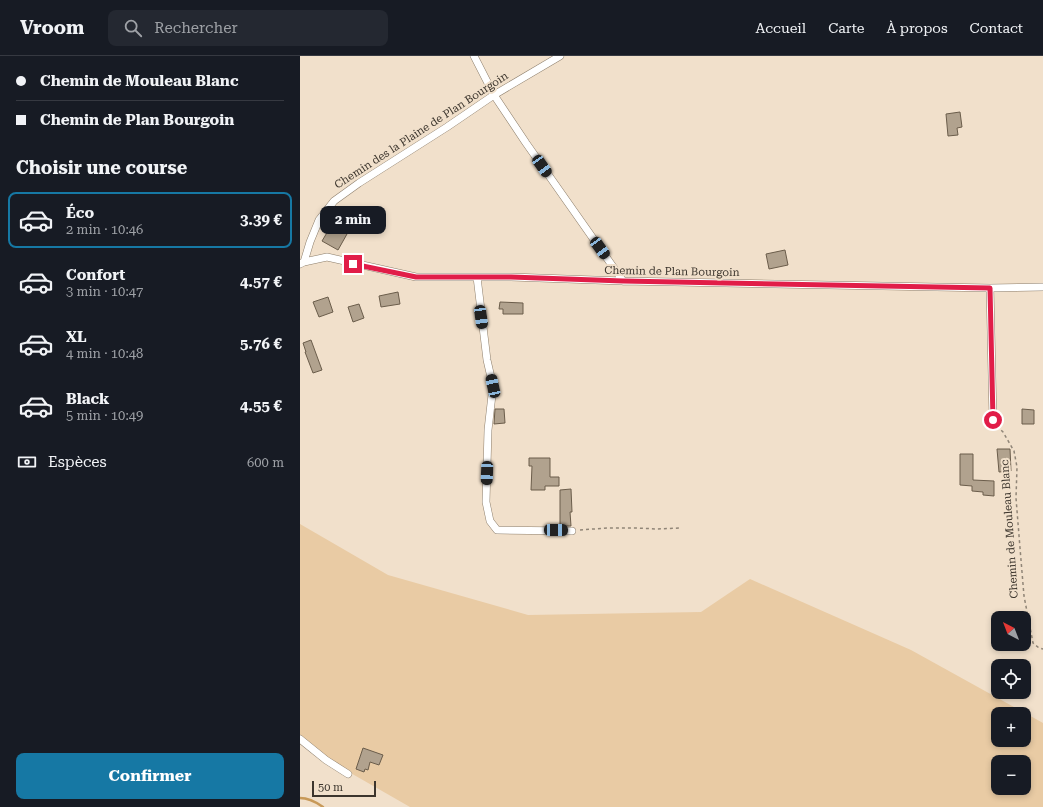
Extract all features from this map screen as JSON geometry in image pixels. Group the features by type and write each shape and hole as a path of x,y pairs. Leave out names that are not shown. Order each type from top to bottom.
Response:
{"street":[{"path":"474,56 494,95 623,281"},
{"name":"Chemin des la Plaine de Plan Bourgoin","path":"302,263 319,220 334,200 359,182 447,127 494,95 560,56"},
{"name":"Chemin de Plan Bourgoin","path":"302,263 326,258 416,277 511,277 623,281 990,288 1043,287"},
{"path":"477,277 487,360 493,386 488,430 486,502 490,520 497,530 572,531"},
{"path":"990,288 993,420"},
{"path":"300,738 326,760 348,774"}],"path":[{"name":"Chemin de Mouleau Blanc","path":"993,420 1003,432 1014,451 1016,467 1016,498 1024,596 1033,643 1039,648 1043,649"},
{"path":"572,531 607,528 680,528"}],"shaded area":[{"path":"300,524 388,575 528,615 701,612 750,579 911,650 991,694 991,699 1000,699 1014,707 991,707 991,747 1031,747 1031,716 1043,723 1043,807 410,807 300,744"}],"building":[{"path":"960,112 962,127 957,128 958,135 948,136 946,114"},
{"path":"331,226 347,234 338,250 322,241"},
{"path":"785,250 788,265 769,269 766,254"},
{"path":"398,292 400,304 381,307 379,296"},
{"path":"328,297 333,312 319,317 313,302"},
{"path":"500,302 523,303 523,314 503,314 503,309 499,309"},
{"path":"359,304 364,318 353,322 348,307"},
{"path":"311,340 322,370 313,373 303,343"},
{"path":"495,409 504,409 505,423 494,424"},
{"path":"1022,409 1034,410 1034,424 1022,424"},
{"path":"997,449 1010,449 1011,471 999,472"},
{"path":"960,454 973,454 973,480 994,481 994,496 983,495 983,492 972,491 972,486 960,485"},
{"path":"529,458 550,458 550,477 559,477 559,486 545,486 545,490 531,490 532,466 529,466"},
{"path":"571,489 571,526 560,526 560,490"},
{"path":"363,748 383,755 379,765 370,762 368,770 365,769 364,772 356,769"}],"waterway":[{"path":"300,798 318,803 323,807"}],"route":[{"path":"353,264 416,277 511,277 623,281 990,288 993,420"}]}
